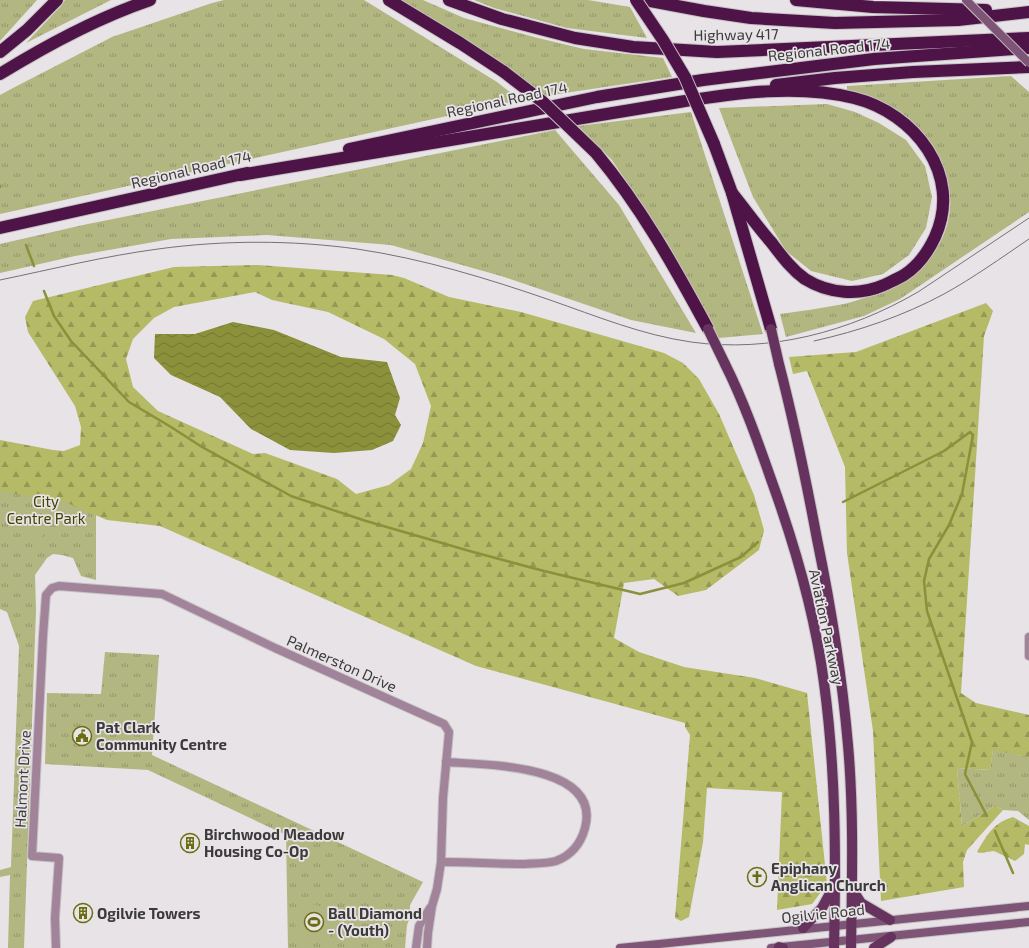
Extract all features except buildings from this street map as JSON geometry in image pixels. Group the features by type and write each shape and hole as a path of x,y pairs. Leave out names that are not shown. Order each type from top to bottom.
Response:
{"highway":[{"path":"0,52 28,30 57,0"},
{"path":"0,74 104,18 150,0"},
{"path":"389,0 460,43 504,72 548,106 596,153 622,186 656,236 708,328"},
{"name":"Highway 417","path":"449,0 502,19 575,38 633,47 717,52 1029,38"},
{"path":"636,0 663,40 685,77 714,144 732,192 771,329"},
{"name":"Regional Road 174","path":"645,0 751,18 835,23 958,20 1029,11"},
{"path":"796,0 873,7 1029,11"},
{"name":"Regional Road 174","path":"0,228 350,149 597,97 703,80 874,59 1029,48"},
{"path":"748,92 761,87 835,78 913,72 1029,67"},
{"path":"240,175 679,102 748,92 804,92 843,96 867,102 889,114 908,127 918,136 936,164 942,185 942,214 939,226 931,244 919,262 912,269 894,280 868,291 842,292 806,279 793,269 732,192"}],"main road":[{"path":"966,0 1029,63"},
{"name":"Aviation Parkway","path":"708,328 742,400 779,501 798,562 816,637 824,683 834,785 834,945"},
{"name":"Aviation Parkway","path":"771,329 804,472 835,636 849,753 852,838 851,944"},
{"path":"803,928 822,908 835,885"},
{"path":"852,889 861,903 890,920"},
{"name":"Ogilvie Road","path":"620,948 803,928 1029,906"},
{"name":"Ogilvie Road","path":"778,948 851,944 891,937 1029,922"},
{"path":"874,948 891,937"}],"street":[{"name":"Palmerston Drive","path":"52,588 59,586 162,594 276,648 444,724 449,732 441,862 428,932 428,948"},
{"name":"Halmont Drive","path":"52,588 46,595 43,628 32,856 59,858 55,918 56,948"},
{"path":"1029,637 1029,656"},
{"path":"441,862 530,864 556,860 566,855 579,844 588,818 584,800 578,793 567,784 548,776 508,767 446,762"},
{"name":"Palmerston Drive","path":"416,948 419,926 432,906"}],"green space":[{"path":"0,0 37,0 0,41"},
{"path":"65,0 111,0 26,43 61,6"},
{"path":"224,0 364,0 497,82 520,100 0,214 0,95 112,37"},
{"path":"398,0 423,0 464,18 584,49 663,58 672,77 545,96"},
{"path":"474,0 588,0 630,7 647,38 567,28 494,8"},
{"path":"1011,76 1029,92 1029,212 900,299 864,316 786,337 780,314 847,303 891,288 908,279 922,266 936,249 945,231 950,211 950,192 945,172 937,153 925,136 909,120 895,110 880,102 847,91 847,86"},
{"path":"827,104 855,112 879,123 906,140 925,166 932,197 926,228 909,255 883,274 852,281 811,271 786,251 753,197 719,108"},
{"path":"691,112 763,334 719,338 667,242 612,160 578,126"},
{"path":"555,130 619,205 696,333 631,320 501,276 391,245 267,235 171,239 75,256 0,273 0,244 83,225"},
{"path":"258,265 392,275 404,278 449,297 521,312 664,353 683,363 699,379 719,414 754,495 764,530 759,550 706,590 678,596 654,579 624,583 614,638 639,652 684,667 755,678 807,693 827,884 812,904 777,910 782,792 707,788 703,842 689,917 681,921 675,918 690,735 685,727 685,723 476,666 160,526 107,520 58,499 27,496 0,491 0,440 64,451 80,445 81,427 75,406 28,332 25,317 33,301 174,267","holes":["255,292 272,300 328,312 384,339 415,364 431,406 423,443 411,469 389,485 356,494 337,479 265,453 253,454 158,411 133,387 126,359 133,339 154,318 174,307"]},
{"path":"986,303 993,311 984,336 961,693 976,703 1029,715 1029,757 993,750 990,770 957,768 962,826 995,806 1003,810 967,850 963,862 964,887 881,901 873,731 847,553 845,467 807,371 793,374 789,357 856,352"},
{"name":"City Centre Park","path":"0,450 96,476 96,580 81,576 73,558 53,554 47,558 35,575 36,610 24,948 8,948 10,875 0,877 0,870 11,867 19,646 7,612 0,609"},
{"path":"22,508 47,531 34,545 9,523"},
{"path":"105,652 159,655 152,755 423,882 410,905 410,917 407,925 405,948 288,948 286,835 148,770 45,764 47,693 101,694"},
{"path":"993,749 1029,757 1029,820 1018,811 1003,810 995,806 962,826 957,768 990,770"},
{"path":"111,754 121,755 121,763 111,762"},
{"path":"1013,817 1029,826 1029,845 1025,844 1024,854 1015,861 994,851 977,852 995,826"},
{"name":"Ball Diamond - (Youth)","path":"309,904 322,907 331,915 333,926 329,940 299,942 295,939 296,910"}],"water":[{"path":"233,322 274,330 341,357 387,362 400,398 395,415 401,425 393,441 372,450 334,453 290,450 251,429 220,397 171,375 154,358 155,334 195,334"}],"waterway":[{"path":"26,245 34,266"},
{"path":"44,291 54,316 71,341 129,402 202,447 291,496 366,521 473,552 640,594 684,583 741,557 758,542"},
{"path":"843,502 944,451 970,432 973,435 962,494 949,525 929,559 924,581 927,611 972,742 965,774 987,816"},
{"path":"995,831 1013,873"}],"tram line":[{"path":"0,280 118,255 183,246 258,242 332,246 382,253 455,270 502,284 655,335 691,342 721,345 750,344 779,342 808,336 837,328 892,306 918,292 1029,218"},
{"path":"814,341 848,333 897,316 928,302 987,268 1029,239"}],"place":[{"name":"Pat Clark Community Centre","path":"82,736"},
{"name":"Birchwood Meadow Housing Co-Op","path":"190,843"},
{"name":"Epiphany Anglican Church","path":"757,877"},
{"name":"Ogilvie Towers","path":"83,913"},
{"name":"Ball Diamond - (Youth)","path":"314,922"}]}
